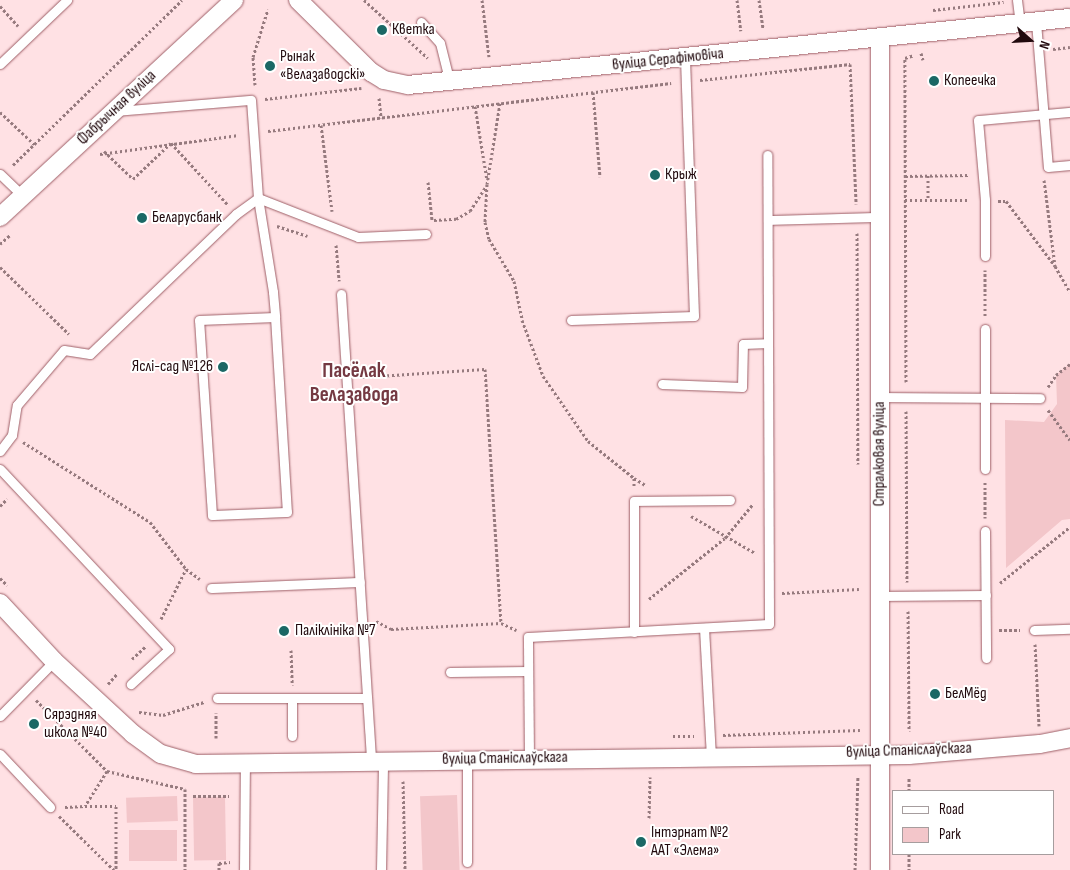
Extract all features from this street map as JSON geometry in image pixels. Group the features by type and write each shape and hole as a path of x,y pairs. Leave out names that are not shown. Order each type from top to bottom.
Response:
{"street":[{"name":"Фабрычная вуліца","path":"0,218 22,195 234,0"},
{"name":"вуліца Серафімовіча","path":"298,0 370,72 384,80 408,85 450,83 1070,18"},
{"name":"Стралковая вуліца","path":"880,38 880,870"},
{"name":"вуліца Станіслаўскага","path":"0,603 54,661 133,734 161,754 196,764 881,754 1040,744 1070,738"}],"lane":[{"path":"0,64 67,0"},
{"path":"1017,0 1028,22 1044,114 1048,167 1070,165"},
{"path":"421,22 440,43 450,83"},
{"path":"571,320 694,316 685,58"},
{"path":"113,112 251,100 258,198 275,317 288,512 212,515 199,320 275,317"},
{"path":"985,256 985,200 978,120 1070,112"},
{"path":"530,759 528,636 769,624 769,220 767,155"},
{"path":"1,175 22,195"},
{"path":"0,451 12,435 17,405 64,350 90,354 236,214 258,198"},
{"path":"258,198 358,237 426,234"},
{"path":"769,220 879,217"},
{"path":"340,294 367,698 377,762 381,870"},
{"path":"985,329 985,469"},
{"path":"662,384 742,387 743,344 768,343"},
{"path":"880,398 1040,398"},
{"path":"0,469 169,649 131,684"},
{"path":"634,632 634,501 730,500"},
{"path":"985,531 986,658"},
{"path":"211,588 360,582"},
{"path":"880,596 986,595"},
{"path":"704,628 711,756"},
{"path":"1034,630 1070,629"},
{"path":"0,716 54,661"},
{"path":"450,672 528,671"},
{"path":"217,698 367,698"},
{"path":"292,698 292,736"},
{"path":"0,754 50,807"},
{"path":"466,760 467,862"},
{"path":"244,870 245,764"}],"path":[{"path":"1,175 182,0"},
{"path":"364,0 394,30"},
{"path":"482,0 489,57"},
{"path":"738,0 741,32"},
{"path":"759,0 763,29"},
{"path":"0,6 28,37"},
{"path":"251,100 255,91 253,57 268,9"},
{"path":"921,53 923,60"},
{"path":"95,156 104,151 686,81 850,64 857,217 858,471"},
{"path":"251,100 365,87"},
{"path":"372,92 379,96 381,118"},
{"path":"593,92 600,177"},
{"path":"500,103 487,184 485,222 489,239 514,281 522,320 543,376 588,441 634,478"},
{"path":"423,221 456,219 470,211 487,184 475,106"},
{"path":"0,112 34,144"},
{"path":"104,151 133,179 171,143"},
{"path":"171,143 236,214"},
{"path":"1048,167 1043,173 1055,266"},
{"path":"928,175 928,200"},
{"path":"905,176 983,175"},
{"path":"428,182 432,220"},
{"path":"905,200 1006,201 1055,266 1070,292"},
{"path":"262,222 317,239"},
{"path":"327,242 336,245"},
{"path":"985,256 985,329"},
{"path":"0,267 90,354"},
{"path":"1070,364 1056,375 1040,398 1070,440"},
{"path":"346,378 485,369 501,623"},
{"path":"12,435 150,522 186,569 154,633"},
{"path":"985,469 985,531"},
{"path":"634,611 725,538 768,486"},
{"path":"986,595 1070,527"},
{"path":"725,538 769,560"},
{"path":"769,594 859,589 859,579"},
{"path":"362,615 391,628 501,623 528,636"},
{"path":"986,630 1034,630 1040,744"},
{"path":"291,650 292,698"},
{"path":"26,690 107,771 185,789 185,870"},
{"path":"130,711 164,715 217,698 216,738"},
{"path":"649,818 650,757"},
{"path":"403,761 406,870"},
{"path":"85,806 107,771"},
{"path":"855,870 858,777"},
{"path":"909,778 909,790"},
{"path":"193,796 229,795 229,804"},
{"path":"50,807 116,806 115,870"},
{"path":"50,807 115,870"},
{"path":"219,870 219,862 230,862 230,852"},
{"path":"909,855 909,870"}],"green space":[{"path":"1070,364 1070,519 1062,520 1006,568 1005,420 1044,422 1057,404 1056,375"},
{"path":"457,795 460,870 423,870 420,796"},
{"path":"177,796 178,821 127,823 126,798"},
{"path":"225,797 226,860 194,861 193,798"},
{"path":"129,830 177,830 177,861 129,861"}],"place":[{"name":"Кветка","path":"382,30"},
{"name":"Рынак «Велазаводскі»","path":"270,66"},
{"name":"Копеечка","path":"934,81"},
{"name":"Крыж","path":"655,175"},
{"name":"Беларусбанк","path":"142,218"},
{"name":"Яслі-сад №126","path":"223,367"},
{"name":"Паліклініка №7","path":"284,631"},
{"name":"БелМёд","path":"935,694"},
{"name":"Сярэдняя школа №40","path":"34,724"},
{"name":"Інтэрнат №2 ААТ «Элема»","path":"641,842"}],"district":[{"name":"Пасёлак Велазавода","path":"354,383"}]}
